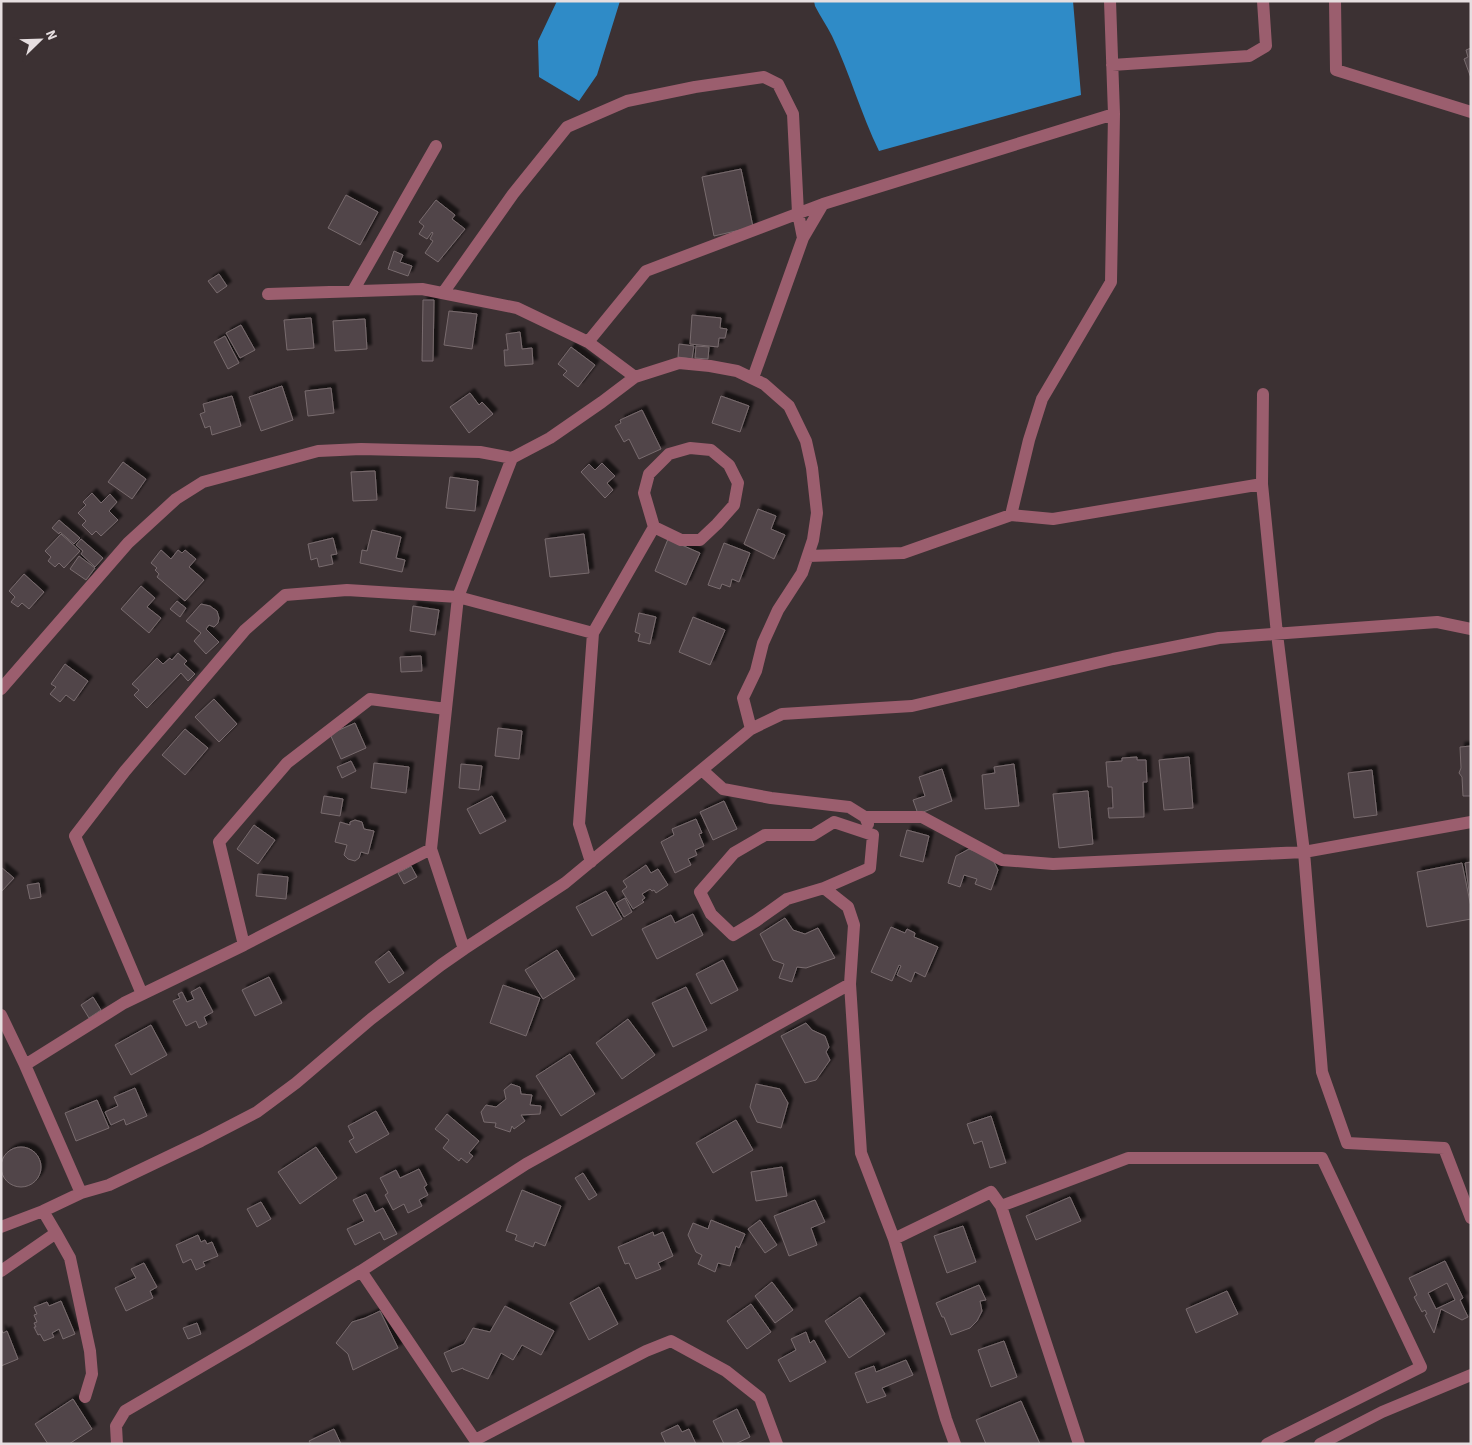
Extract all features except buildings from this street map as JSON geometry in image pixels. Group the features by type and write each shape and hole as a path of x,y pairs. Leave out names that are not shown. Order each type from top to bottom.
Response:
{"street":[{"path":"1011,516 1042,399 1112,282 1114,114 1110,1"},
{"path":"1112,65 1249,56 1266,46 1263,1"},
{"path":"1335,1 1336,70 1471,112"},
{"path":"443,293 513,194 567,127 627,101 695,87 764,77 778,84 793,114 798,213 803,238"},
{"path":"588,342 646,271 824,204 1114,114"},
{"path":"353,291 436,146"},
{"path":"753,378 803,238 824,204"},
{"path":"268,294 422,289 517,308 588,342 635,377"},
{"path":"1,689 128,544 176,499 204,482 318,451 361,449 480,452 512,458 550,438 635,377 679,363 719,367 737,371 764,384 789,406 806,441 812,468 817,513 813,540 802,573 778,610 763,643 756,671 743,698 752,729"},
{"path":"1263,394 1262,484 1277,634 1304,852 1322,1072 1347,1143 1444,1148 1471,1218"},
{"path":"591,862 579,824 593,634 654,527 644,493 649,474 669,454 690,448 711,450 729,465 738,483 734,505 700,540 681,540 654,527"},
{"path":"464,948 431,849 458,597 512,458"},
{"path":"808,556 903,553 1011,516 1053,519 1262,484"},
{"path":"142,994 75,836 125,771 245,630 285,595 347,590 458,597 593,634"},
{"path":"1,1226 17,1222 81,1193 109,1185 257,1112 296,1083 371,1019 464,948 565,883 752,729 782,714 912,706 1113,659 1219,638 1437,622 1471,629"},
{"path":"244,945 219,842 287,763 370,699 446,709"},
{"path":"702,770 724,789 771,798 850,807 865,816 922,817 1002,860 1053,864 1304,852 1471,822"},
{"path":"865,816 873,835 870,868 824,888 787,899 733,935 711,914 700,892 734,853 766,835 812,835 834,822 873,835"},
{"path":"25,1065 124,1003 244,945 431,849"},
{"path":"824,888 848,907 854,925 850,984 861,1153 894,1239 940,1400 955,1444"},
{"path":"117,1444 116,1426 125,1411 361,1271 526,1164 850,984"},
{"path":"1,1015 81,1193"},
{"path":"1001,1206 1128,1158 1322,1158 1421,1367 1267,1444"},
{"path":"894,1239 991,1192 1001,1206 1079,1444"},
{"path":"43,1211 70,1258 90,1351 92,1374 85,1397"},
{"path":"1,1271 56,1233"},
{"path":"361,1271 472,1442 646,1351 671,1341 726,1371 760,1398 777,1444"},
{"path":"1320,1444 1382,1412 1471,1375"}],"water":[{"path":"557,1 620,1 597,75 579,101 539,77 538,41"},
{"path":"814,1 1073,1 1081,95 879,151 838,50"}]}
